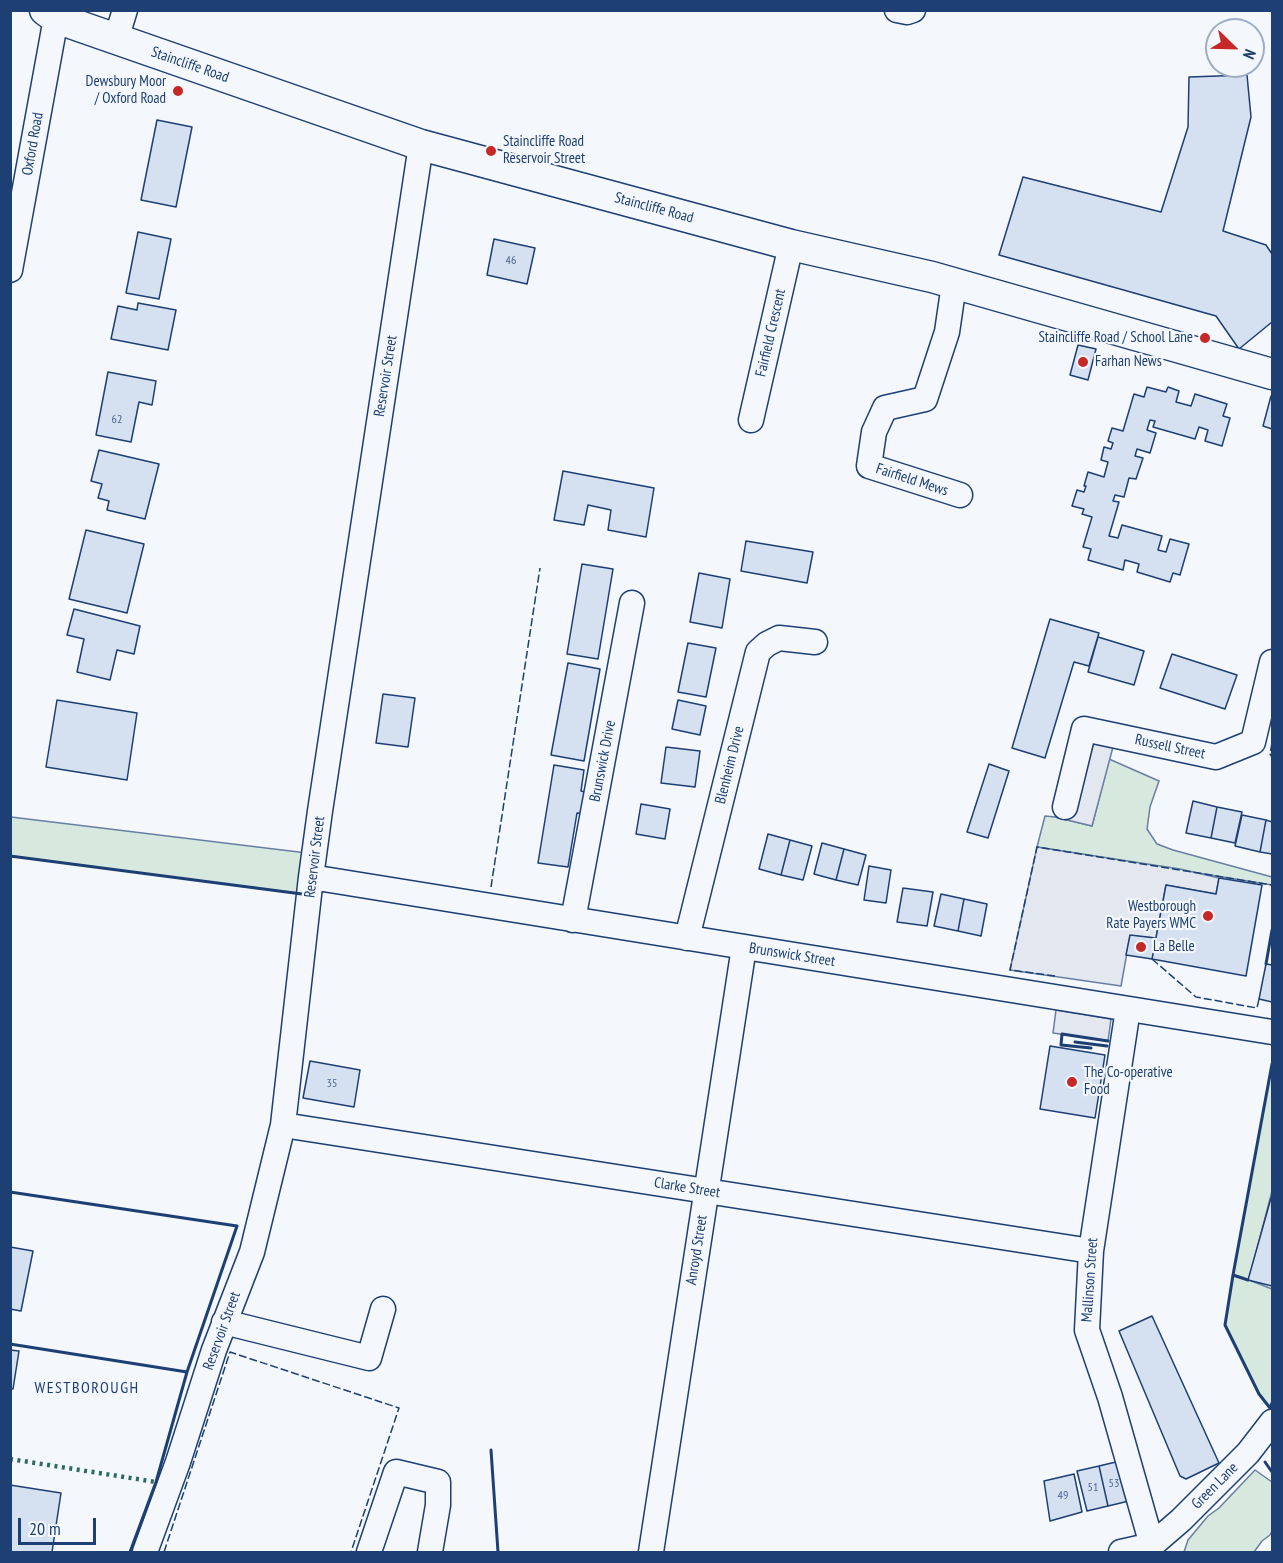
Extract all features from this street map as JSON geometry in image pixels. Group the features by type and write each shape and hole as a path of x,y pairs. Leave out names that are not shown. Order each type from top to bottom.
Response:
{"street":[{"path":"116,39 125,10"},
{"path":"897,10 907,12 913,10"},
{"name":"Staincliffe Road","path":"51,14 116,39 421,145 791,245 932,277 1272,374"},
{"name":"Oxford Road","path":"10,270 51,14"},
{"name":"Reservoir Street","path":"145,1552 178,1462 224,1322 252,1252 283,1125 311,877 421,145"},
{"name":"Fairfield Crescent","path":"751,420 791,245"},
{"name":"Fairfield Mews","path":"954,284 947,332 925,399 885,408 874,432 869,466 960,495"},
{"name":"Brunswick Drive","path":"573,920 632,603"},
{"name":"Blenheim Drive","path":"687,938 758,652 779,638 815,642"},
{"name":"Russell Street","path":"1065,807 1084,729 1216,757 1253,742 1272,662"},
{"name":"Brunswick Street","path":"311,877 1272,1032"},
{"name":"Anroyd Street","path":"651,1552 744,947"},
{"name":"Mallinson Street","path":"1128,1009 1091,1251 1087,1330 1110,1397 1152,1549"},
{"name":"Clarke Street","path":"283,1125 1091,1251"},
{"path":"224,1322 369,1358 383,1309"},
{"name":"Green Lane","path":"1152,1549 1248,1453 1272,1422"},
{"path":"369,1552 396,1472 438,1482 438,1505 430,1552"},
{"path":"1121,1552 1152,1549"}],"shaded area":[{"path":"1075,737 1113,747 1092,826 1055,817"},
{"path":"1109,759 1159,781 1150,807 1147,829 1157,844 1272,877 1272,885 1037,847 1045,816 1092,826"},
{"path":"11,817 315,854 309,895 11,856"},
{"path":"1037,847 1180,869 1219,878 1216,894 1166,885 1156,938 1130,936 1121,986 1010,970"},
{"path":"1056,1010 1111,1019 1108,1041 1053,1033"},
{"path":"1272,1064 1272,1191 1249,1280 1272,1289 1272,1403 1270,1408 1259,1394 1225,1325"},
{"path":"1255,1470 1272,1482 1272,1531 1270,1535 1254,1552 1184,1552 1188,1540 1208,1516 1219,1508"}],"building":[{"path":"1189,77 1247,78 1251,117 1223,231 1266,245 1272,254 1272,322 1239,349 1216,316 999,255 1023,177 1161,212 1188,127"},
{"path":"157,120 192,127 176,207 141,200"},
{"path":"138,232 171,239 159,299 126,293"},
{"path":"494,239 535,248 527,284 487,275"},
{"path":"138,303 176,310 168,350 111,339 118,306 137,310"},
{"name":"Farhan News","path":"1078,345 1096,349 1088,380 1070,375"},
{"path":"108,372 156,381 152,405 139,402 131,442 96,435"},
{"path":"1147,387 1166,392 1168,387 1179,391 1176,402 1191,406 1195,394 1227,404 1223,416 1230,418 1222,446 1205,441 1208,430 1199,427 1195,439 1153,427 1155,421 1150,420 1147,430 1156,433 1150,453 1137,449 1135,456 1143,458 1136,479 1129,478 1124,497 1115,495 1113,501 1119,502 1109,536 1118,538 1122,525 1162,536 1158,550 1166,552 1170,539 1189,544 1180,575 1173,573 1170,582 1137,572 1139,564 1125,560 1123,570 1088,560 1091,549 1083,547 1092,517 1082,514 1084,509 1072,506 1077,490 1084,492 1088,472 1104,477 1108,462 1101,460 1104,447 1111,449 1113,443 1108,441 1112,428 1123,431 1134,394 1144,397"},
{"path":"1272,396 1272,429 1263,426"},
{"path":"99,450 159,464 145,519 107,510 109,501 98,498 102,484 91,481"},
{"path":"563,471 654,488 646,537 608,530 611,510 588,505 584,525 554,520"},
{"path":"86,530 144,544 127,613 69,599"},
{"path":"746,541 813,552 807,583 741,571"},
{"path":"582,564 613,569 598,659 567,654"},
{"path":"699,573 730,579 722,628 690,622"},
{"path":"74,609 140,626 134,654 117,650 110,680 77,672 84,639 67,635"},
{"path":"1050,619 1099,633 1089,666 1074,662 1045,758 1012,748"},
{"path":"1098,637 1144,651 1134,685 1088,672"},
{"path":"688,643 716,648 706,697 678,692"},
{"path":"1172,654 1237,675 1225,709 1160,688"},
{"path":"568,663 600,669 584,761 551,755"},
{"path":"383,694 415,698 408,747 376,743"},
{"path":"57,700 137,713 127,780 46,767"},
{"path":"678,700 706,706 700,735 672,729"},
{"path":"666,747 700,751 695,787 661,783"},
{"path":"989,764 1009,771 988,838 967,832"},
{"path":"554,765 584,770 581,791 590,793 586,814 577,813 568,867 538,863"},
{"path":"1193,801 1217,807 1211,838 1186,833"},
{"path":"641,804 670,809 665,839 636,834"},
{"path":"1217,807 1242,812 1235,843 1211,838"},
{"path":"1242,815 1266,820 1260,852 1235,846"},
{"path":"1266,820 1272,822 1272,854 1260,852"},
{"path":"768,834 790,840 781,875 759,869"},
{"path":"790,840 812,846 803,880 781,875"},
{"path":"822,843 844,849 836,880 814,874"},
{"path":"844,849 866,855 858,885 836,880"},
{"path":"869,866 891,870 886,903 864,900"},
{"name":"Westborough Rate Payers WMC","path":"1219,878 1262,885 1246,976 1152,959 1166,885 1216,894"},
{"path":"903,888 933,892 927,926 897,922"},
{"path":"941,894 964,899 958,931 934,926"},
{"path":"964,899 987,904 981,936 958,931"},
{"name":"La Belle","path":"1130,935 1156,938 1152,959 1126,955"},
{"path":"1266,964 1272,965 1272,1002 1259,999"},
{"name":"The Co-operative Food","path":"1050,1046 1105,1055 1095,1118 1040,1109"},
{"path":"310,1061 360,1070 354,1107 303,1098"},
{"path":"1272,1198 1272,1286 1248,1280"},
{"path":"10,1247 33,1251 21,1311 10,1309"},
{"path":"1152,1316 1219,1463 1186,1479 1180,1476 1119,1331"},
{"path":"10,1350 19,1351 13,1389 10,1389"},
{"path":"1120,1461 1129,1501 1108,1506 1099,1466"},
{"path":"1099,1466 1108,1506 1087,1511 1077,1471"},
{"path":"1074,1474 1082,1512 1050,1521 1044,1481"},
{"path":"10,1485 61,1493 52,1552 10,1552"}],"hedge":[{"path":"10,1459 156,1482"}],"fence":[{"path":"491,887 540,568"},
{"path":"1272,743 1270,754 1272,757"},
{"path":"1055,976 1010,970 1037,847 1272,885"},
{"path":"1152,959 1196,997 1257,1008 1259,999"},
{"path":"164,1552 230,1352 399,1408 351,1552"}],"wall":[{"path":"10,856 302,894"},
{"path":"1266,964 1272,930"},
{"path":"1091,1048 1061,1045 1062,1034 1108,1041"},
{"path":"1075,1042 1107,1046"},
{"path":"1272,1064 1225,1325 1259,1394 1270,1408 1272,1403"},
{"path":"10,1192 237,1226 187,1372 156,1482 130,1552"},
{"path":"1233,1275 1248,1280"},
{"path":"10,1344 187,1372"},
{"path":"491,1450 498,1552"},
{"path":"1265,1462 1272,1471"}],"place":[{"name":"Dewsbury Moor / Oxford Road","path":"178,91"},
{"name":"Staincliffe Road Reservoir Street","path":"491,151"},
{"name":"Staincliffe Road / School Lane","path":"1205,338"},
{"name":"Farhan News","path":"1083,362"},
{"name":"Westborough Rate Payers WMC","path":"1208,916"},
{"name":"La Belle","path":"1141,947"},
{"name":"The Co-operative Food","path":"1072,1082"}],"district":[{"name":"WESTBOROUGH","path":"87,1388"}]}
